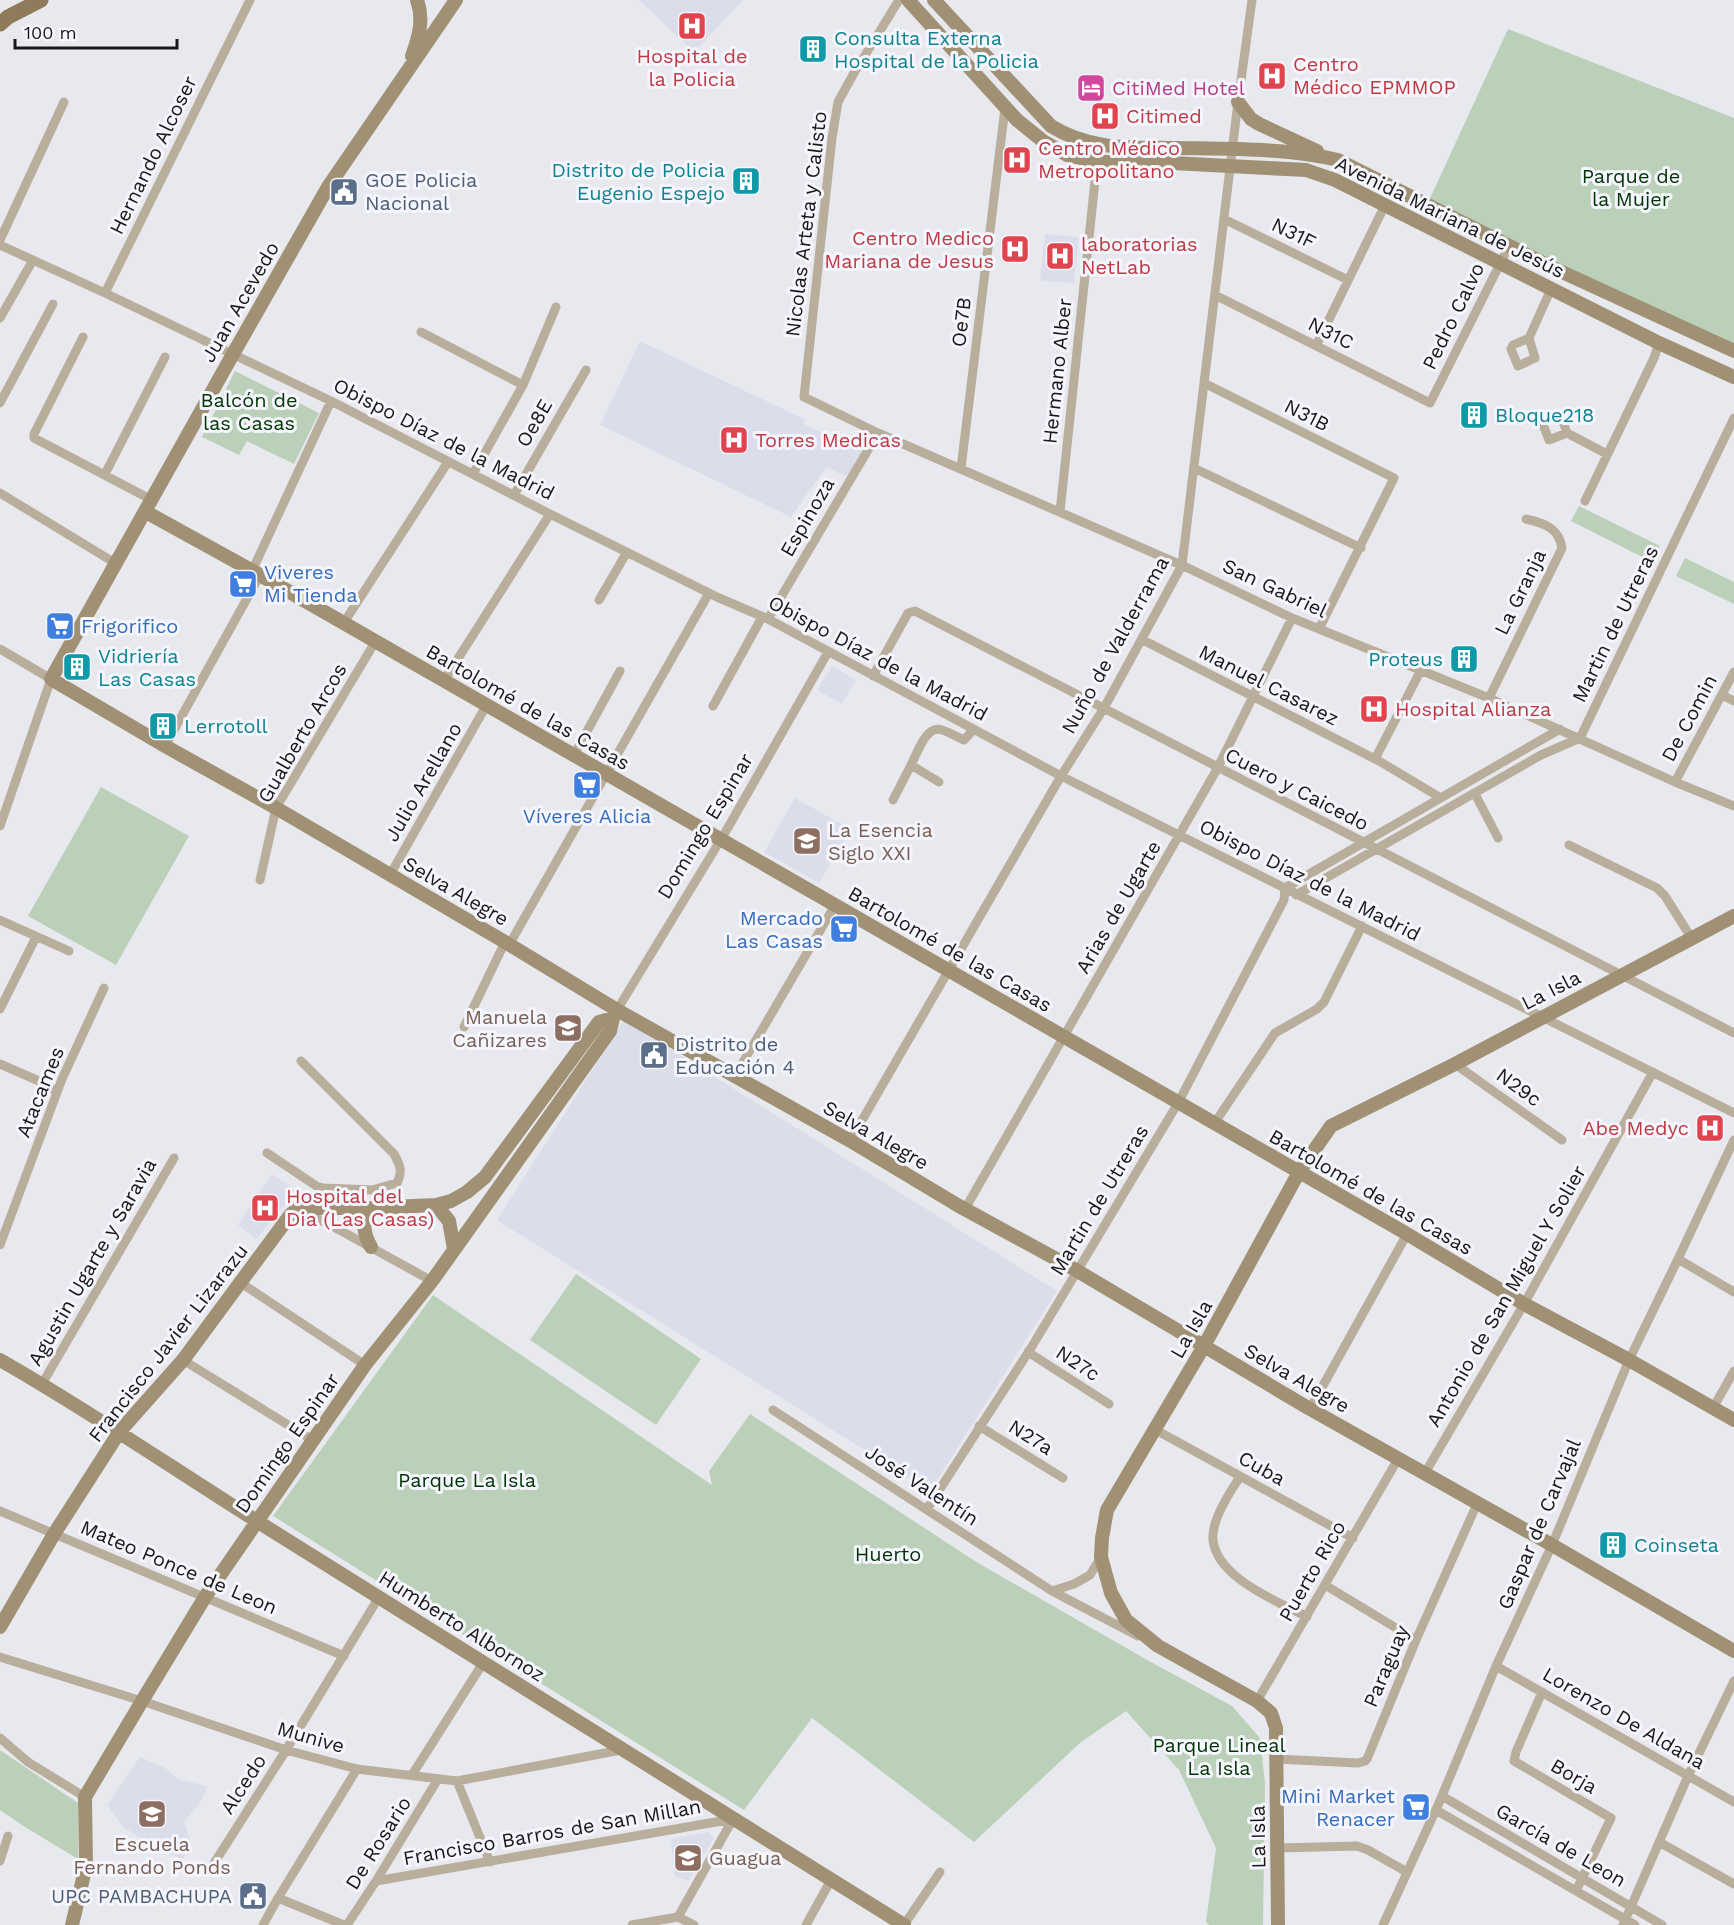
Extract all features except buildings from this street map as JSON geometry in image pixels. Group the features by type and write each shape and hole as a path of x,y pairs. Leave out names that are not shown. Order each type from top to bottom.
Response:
{"main road":[{"path":"0,24 8,17 41,0"}],"street":[{"name":"Hernando Alcoser","path":"105,293 250,0"},
{"name":"Juan Acevedo","path":"404,77 420,31 421,17 417,0"},
{"name":"Juan Acevedo","path":"51,679 328,188 456,0"},
{"name":"Nicolas Arteta y Calisto","path":"804,397 832,138 838,102 899,0"},
{"name":"Avenida Mariana de Jesús","path":"908,0 1005,108 1030,131 1057,150 1097,162 1231,166 1306,170 1317,173 1734,378"},
{"name":"Avenida Mariana de Jesús","path":"934,0 1022,96 1052,126 1064,134 1086,142 1110,146 1233,149 1311,154 1338,160 1551,267 1734,351"},
{"name":"Nuño de Valderrama","path":"849,1141 1061,776 1104,708 1182,566 1252,0"},
{"path":"0,240 64,102"},
{"path":"1238,102 1251,119 1259,124 1338,160"},
{"name":"Oe7B","path":"961,468 1005,108"},
{"name":"Hermano Alber","path":"1060,512 1097,162"},
{"path":"1316,346 1385,205"},
{"name":"N31F","path":"1224,219 1348,280"},
{"name":"Obispo Díaz de la Madrid","path":"0,245 331,401 550,514 709,593 765,618 1061,776 1734,1113"},
{"name":"Pedro Calvo","path":"1430,403 1509,246"},
{"path":"0,318 33,260"},
{"path":"1529,338 1547,287 1551,267"},
{"name":"N31C","path":"1215,295 1430,403"},
{"path":"0,404 53,304"},
{"path":"473,474 523,385 556,307"},
{"path":"421,332 523,385"},
{"path":"83,337 33,436 105,474 149,506"},
{"path":"1585,501 1654,358 1659,343"},
{"path":"105,474 165,357"},
{"name":"Oe8E","path":"514,495 586,370"},
{"name":"N31B","path":"1204,383 1394,478 1361,548"},
{"name":"San Gabriel","path":"804,397 878,433 1182,566 1292,618 1489,698 1675,782 1734,806"},
{"path":"165,746 256,573 331,401"},
{"name":"Martin de Utreras","path":"1580,738 1734,418"},
{"name":"Espinoza","path":"713,706 878,433"},
{"path":"1568,433 1607,454"},
{"path":"343,624 448,462"},
{"path":"1194,468 1361,548 1319,629"},
{"path":"1,497 115,563"},
{"name":"Bartolomé de las Casas","path":"149,506 256,573 443,682 835,904 1524,1304 1734,1420"},
{"path":"443,682 550,514"},
{"name":"La Granja","path":"1489,698 1562,548 1553,528 1526,519"},
{"path":"598,600 627,552"},
{"path":"464,1028 507,944 709,593"},
{"name":"Cuero y Caicedo","path":"873,676 908,613 913,611 1734,1033"},
{"name":"Arias de Ugarte","path":"965,1209 1217,769 1292,618"},
{"name":"Manuel Casarez","path":"1143,640 1375,759 1441,798"},
{"name":"Gualberto Arcos","path":"260,880 276,808 375,642"},
{"name":"Selva Alegre","path":"0,649 507,944 615,1014 735,1076 1734,1651"},
{"name":"Domingo Espinar","path":"85,1797 206,1597 257,1521 365,1365 432,1281 610,1031 615,1014 721,839 828,652"},
{"path":"1375,759 1421,670"},
{"path":"573,756 620,671"},
{"name":"De Comin","path":"1675,782 1734,672"},
{"path":"0,826 51,679"},
{"path":"1722,695 1734,701"},
{"name":"Julio Arellano","path":"390,875 486,706"},
{"path":"893,800 928,734 940,729 964,740 974,729"},
{"path":"1285,888 1560,729"},
{"path":"1285,898 1299,894 1541,755 1580,738"},
{"path":"912,765 939,782"},
{"path":"1475,794 1498,838"},
{"path":"1569,845 1657,888 1665,896 1692,939"},
{"name":"Martin de Utreras","path":"927,1509 1028,1352 1178,1103 1285,898 1285,888"},
{"path":"735,1076 835,904"},
{"name":"La Isla","path":"1278,1925 1276,1728 1271,1713 1257,1701 1158,1646 1126,1620 1111,1593 1101,1557 1107,1510 1204,1346 1299,1172 1335,1123 1455,1064 1734,916"},
{"path":"0,920 69,951"},
{"path":"1214,1124 1275,1033 1317,1009 1324,1002 1362,926"},
{"path":"0,1009 36,937"},
{"name":"Atacames","path":"0,1245 57,1092 104,988"},
{"name":"Domingo Espinar","path":"298,1209 435,1205 451,1201 467,1192 485,1177 599,1022 615,1014"},
{"path":"267,1153 318,1187 329,1189 372,1190 398,1183 401,1175 401,1168 394,1154 301,1062"},
{"path":"0,1064 39,1081 57,1092"},
{"name":"N29c","path":"1455,1064 1562,1140"},
{"name":"Antonio de San Miguel Y Solier","path":"1425,1473 1524,1304 1653,1072"},
{"name":"Gaspar de Carvajal","path":"1385,1924 1552,1545 1629,1360 1734,1140"},
{"name":"Agustin Ugarte y Saravia","path":"42,1384 174,1158"},
{"path":"371,1247 363,1231 364,1220 370,1208 372,1190"},
{"path":"435,1205 449,1221 454,1249"},
{"path":"298,1209 432,1281"},
{"name":"Francisco Javier Lizarazu","path":"0,1627 54,1534 120,1431 183,1360 291,1214 298,1209"},
{"path":"1310,1409 1407,1234"},
{"path":"1678,1259 1734,1292"},
{"path":"241,1283 365,1365"},
{"name":"N27c","path":"1028,1352 1109,1404"},
{"name":"Humberto Albornoz","path":"0,1360 120,1431 257,1521 904,1925"},
{"path":"183,1360 314,1441"},
{"path":"1713,1408 1734,1371"},
{"name":"José Valentín","path":"773,1410 1052,1591 1158,1646"},
{"name":"N27a","path":"979,1426 1063,1478"},
{"name":"Cuba","path":"1154,1429 1353,1538"},
{"name":"Puerto Rico","path":"1257,1701 1398,1459"},
{"path":"1240,1477 1218,1515 1213,1540 1221,1564 1239,1580 1307,1617"},
{"name":"Paraguay","path":"1276,1759 1355,1763 1365,1761 1477,1504"},
{"name":"Mateo Ponce de Leon","path":"0,1511 344,1656"},
{"path":"1052,1591 1074,1584 1090,1575 1101,1557"},
{"path":"1325,1586 1416,1640"},
{"name":"Alcedo","path":"211,1868 380,1597"},
{"name":"Munive","path":"0,1657 142,1701 286,1750 357,1769 457,1781 621,1750"},
{"name":"De Rosario","path":"412,1775 483,1663"},
{"name":"Lorenzo De Aldana","path":"1497,1666 1734,1802"},
{"path":"1624,1922 1688,1776 1734,1681"},
{"name":"Borja","path":"1542,1692 1514,1761 1611,1818 1576,1891"},
{"path":"0,1738 28,1762 85,1797 86,1866 72,1925"},
{"path":"263,1925 357,1769"},
{"name":"De Rosario","path":"346,1925 376,1881 438,1779"},
{"path":"457,1781 490,1862"},
{"name":"García de Leon","path":"1442,1796 1662,1925"},
{"name":"García de Leon","path":"1437,1810 1576,1891 1624,1922 1635,1925"},
{"path":"678,1917 733,1819"},
{"name":"Francisco Barros de San Millan","path":"376,1881 733,1819"},
{"path":"0,1861 8,1836"},
{"path":"1659,1842 1734,1884"},
{"path":"1278,1848 1357,1846 1407,1872"},
{"path":"904,1925 940,1872"},
{"path":"806,1925 831,1880"},
{"path":"278,1898 346,1925"},
{"path":"632,1925 678,1917 694,1925"}],"shaded area":[{"name":"Hospital de la Policia","path":"639,0 743,0 694,52"},
{"name":"laboratorias NetLab","path":"1045,234 1079,237 1074,283 1040,281"},
{"name":"Torres Medicas","path":"640,341 806,420 804,424 868,454 850,478 826,467 791,517 600,425"},
{"path":"832,666 856,680 842,704 817,690"},
{"name":"La Esencia Siglo XXI","path":"795,798 850,829 819,883 764,852"},
{"path":"624,1020 1057,1291 930,1491 497,1220"},
{"name":"Hospital del Dia (Las Casas)","path":"272,1174 296,1191 256,1239 238,1225"},
{"name":"Escuela Fernando Ponds","path":"140,1757 165,1768 180,1780 208,1786 200,1803 184,1822 190,1839 183,1859 167,1853 123,1827 107,1805"},
{"name":"Guagua","path":"709,1832 714,1838 688,1881 675,1876 671,1839"}],"green space":[{"name":"Parque de la Mujer","path":"1508,29 1734,118 1734,348 1427,205"},
{"name":"Balcón de las Casas","path":"235,371 319,413 294,464 247,441 239,455 202,437"},
{"path":"1579,506 1660,546 1652,562 1571,521"},
{"path":"1685,558 1734,582 1734,604 1676,576"},
{"path":"101,787 189,836 116,965 28,916"},
{"path":"576,1274 701,1359 656,1425 530,1340"},
{"name":"Parque La Isla","path":"433,1295 712,1485 709,1471 750,1414 978,1563 1232,1706 1260,1738 1265,1783 1263,1925 1209,1925 1206,1922 1216,1848 1179,1770 1126,1711 1081,1742 974,1842 812,1718 744,1810 273,1516"},
{"path":"0,1750 78,1803 78,1859 0,1810"}],"place":[{"name":"Hospital de la Policia","path":"692,26"},
{"name":"Consulta Externa Hospital de la Policia","path":"813,49"},
{"name":"Centro Médico EPMMOP","path":"1272,76"},
{"name":"CitiMed Hotel","path":"1091,88"},
{"name":"Citimed","path":"1105,116"},
{"name":"Centro Médico Metropolitano","path":"1017,160"},
{"name":"Distrito de Policia Eugenio Espejo","path":"746,181"},
{"name":"GOE Policia Nacional","path":"344,192"},
{"name":"Centro Medico Mariana de Jesus","path":"1015,249"},
{"name":"laboratorias NetLab","path":"1060,256"},
{"name":"Bloque218","path":"1474,415"},
{"name":"Torres Medicas","path":"734,440"},
{"name":"Viveres Mi Tienda","path":"243,584"},
{"name":"Frigorifico","path":"60,626"},
{"name":"Proteus","path":"1464,659"},
{"name":"Vidriería Las Casas","path":"77,667"},
{"name":"Hospital Alianza","path":"1374,709"},
{"name":"Lerrotoll","path":"163,726"},
{"name":"Víveres Alicia","path":"587,785"},
{"name":"La Esencia Siglo XXI","path":"807,841"},
{"name":"Mercado Las Casas","path":"844,929"},
{"name":"Manuela Cañizares","path":"568,1028"},
{"name":"Distrito de Educación 4","path":"654,1055"},
{"name":"Abe Medyc","path":"1710,1128"},
{"name":"Hospital del Dia (Las Casas)","path":"265,1208"},
{"name":"Coinseta","path":"1613,1545"},
{"name":"Mini Market Renacer","path":"1416,1807"},
{"name":"Escuela Fernando Ponds","path":"152,1814"},
{"name":"Guagua","path":"688,1858"},
{"name":"UPC PAMBACHUPA","path":"253,1896"}],"park label":[{"name":"Huerto","path":"888,1554"},
{"name":"Parque Lineal La Isla","path":"1219,1756"}]}
